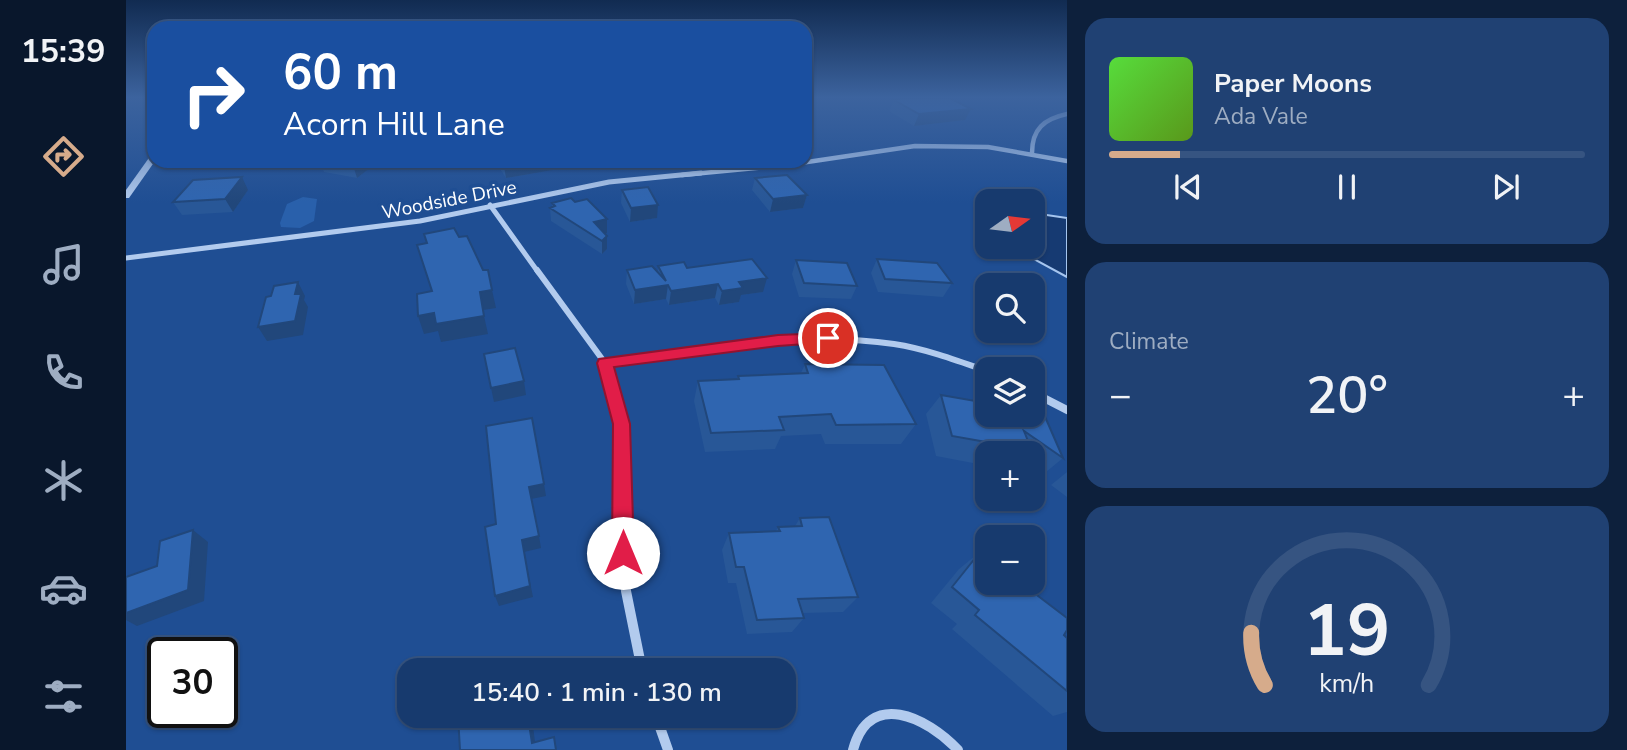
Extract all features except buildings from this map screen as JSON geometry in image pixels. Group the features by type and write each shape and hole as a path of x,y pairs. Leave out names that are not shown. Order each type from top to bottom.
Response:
{"street":[{"path":"1032,153 1031,141 1034,133"},
{"name":"Woodside Drive","path":"812,162 915,146 974,146 1032,153 1067,161"},
{"path":"126,196 147,167"},
{"name":"Woodside Drive","path":"126,258 386,226 609,182 765,168"},
{"path":"490,205 605,363 622,424 624,565 628,603 639,658"},
{"path":"605,363 778,341 828,338 934,351 975,366"},
{"path":"1045,399 1067,410"},
{"path":"853,750 864,725 882,714 905,714 930,724 958,750"},
{"path":"660,728 668,750"}],"shaded area":[{"path":"303,197 317,199 314,221 300,228 281,227 287,204"},
{"path":"1045,215 1067,218 1067,277 1034,259 1045,259"}],"route":[{"path":"623,553 622,424 605,363 778,341 828,338"}]}
